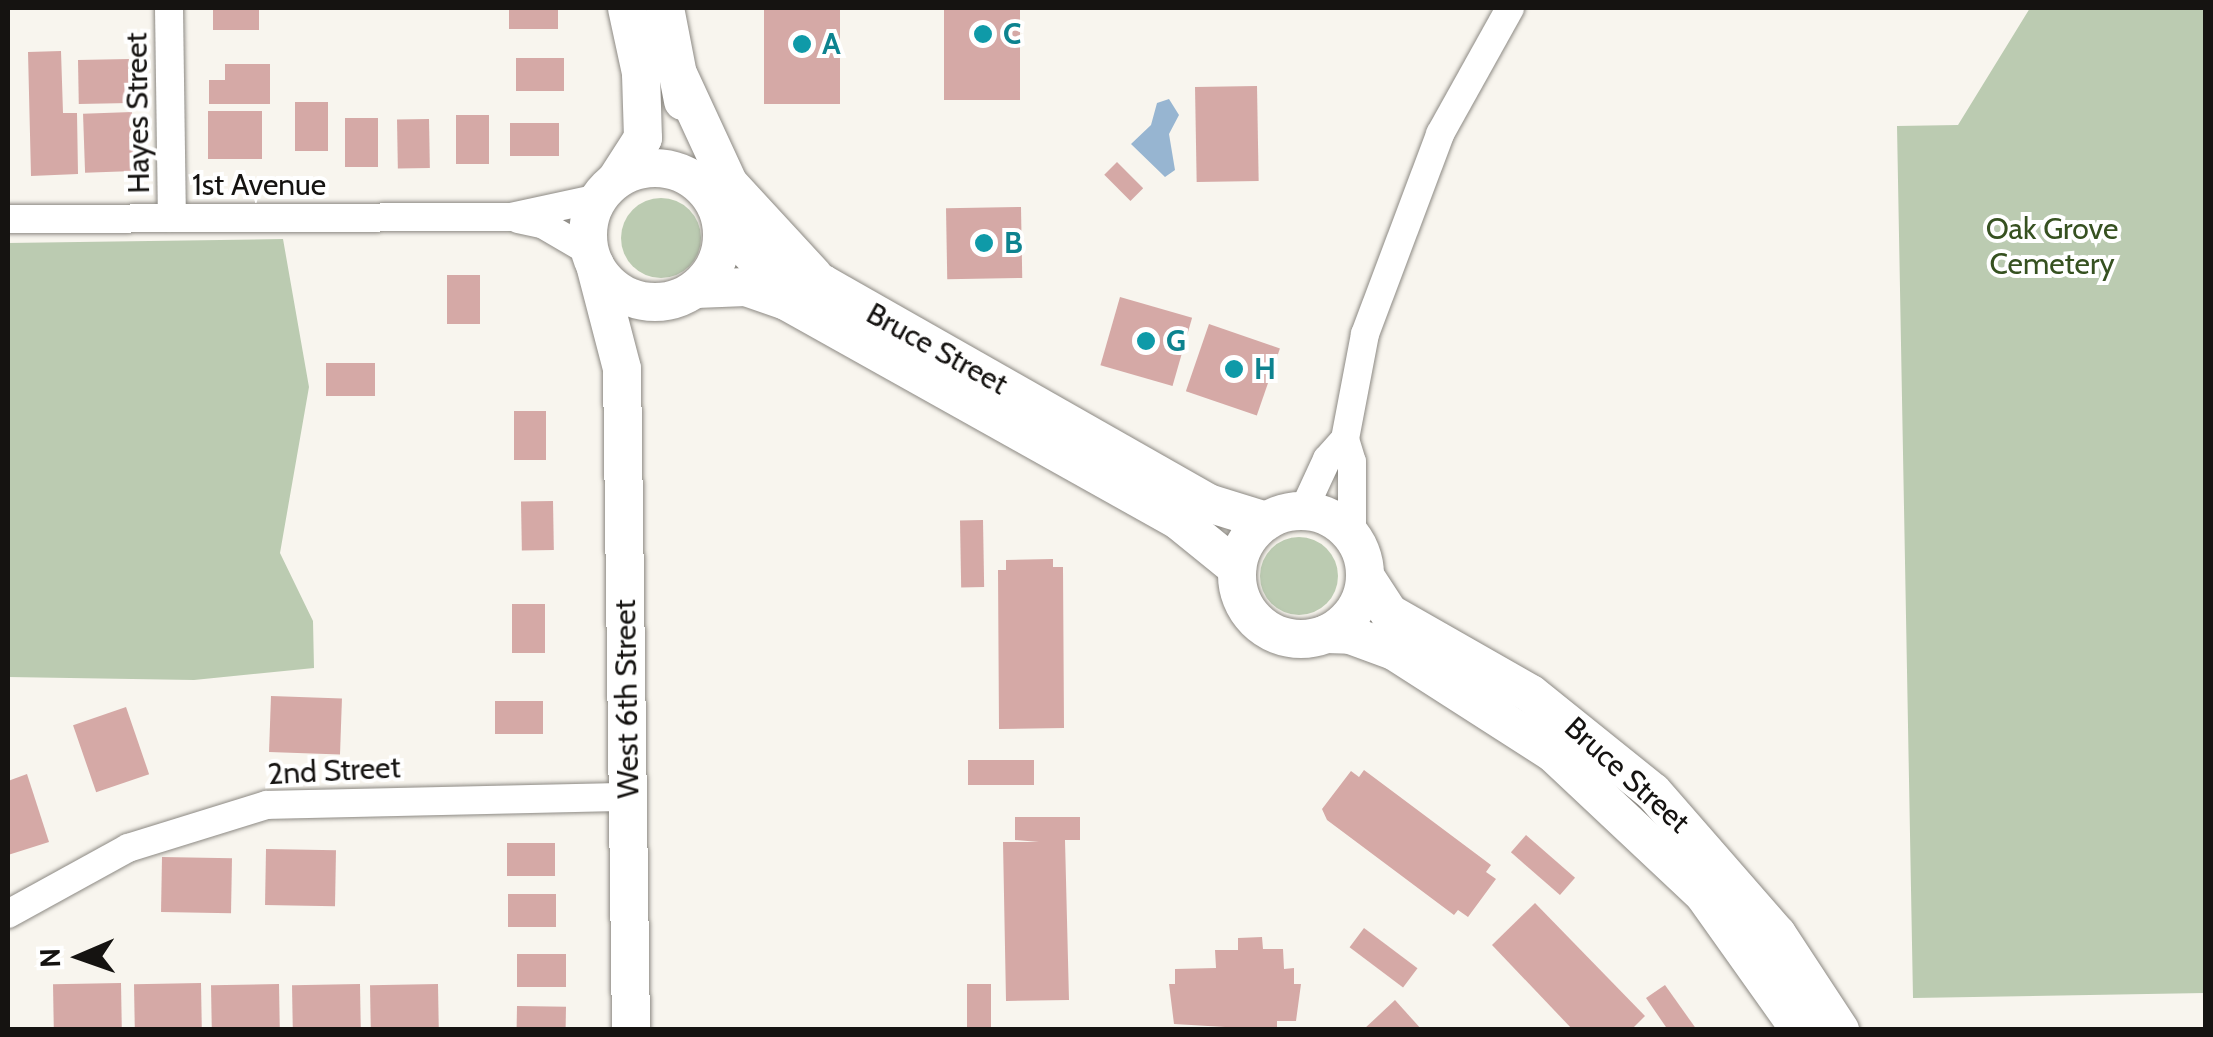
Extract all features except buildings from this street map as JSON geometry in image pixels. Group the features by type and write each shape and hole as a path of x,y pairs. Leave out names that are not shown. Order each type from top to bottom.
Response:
{"street":[{"name":"Hayes Street","path":"169,8 172,218"},
{"path":"628,8 644,125 637,154 608,189 588,233 592,258 623,294 679,296"},
{"path":"622,369 679,296 718,260 715,209 689,139 665,8"},
{"path":"1352,537 1331,518 1303,511 1266,521 1246,541 1237,568 1240,597 1256,621 1282,636 1326,634 1350,616 1365,576 1352,537 1352,462 1345,439 1365,334 1405,216 1448,118 1510,8"},
{"path":"679,76 729,184 823,284"},
{"path":"608,189 665,168 715,209"},
{"name":"1st Avenue","path":"511,217 608,189"},
{"name":"Bruce Street","path":"715,209 758,261 823,284 1208,503 1266,521"},
{"name":"1st Avenue","path":"8,219 511,217 542,224 592,258"},
{"name":"West 6th Street","path":"592,258 622,369 631,1030"},
{"name":"Bruce Street","path":"679,296 746,287 786,302 1178,521 1237,568"},
{"path":"1303,511 1327,459 1345,439"},
{"name":"Bruce Street","path":"1365,576 1389,613 1532,694 1653,792 1766,920 1840,1030"},
{"name":"Bruce Street","path":"1326,634 1350,634 1394,651 1553,752 1704,896 1803,1026"},
{"name":"2nd Street","path":"8,914 128,848 266,804 628,797"}],"green space":[{"name":"Oak Grove Cemetery","path":"2030,8 2205,8 2205,993 1913,998 1897,126 1958,125"},
{"path":"661,198 676,201 689,210 698,223 698,253 689,266 676,275 661,278 646,275 633,266 624,253 621,238 624,223 633,210 646,201"},
{"path":"283,239 309,387 280,553 313,621 314,668 194,680 8,677 8,243"},
{"path":"1299,537 1314,540 1326,549 1335,561 1335,591 1326,603 1314,612 1299,615 1284,612 1272,603 1263,591 1260,576 1263,561 1272,549 1284,540"}],"water":[{"path":"1169,99 1179,115 1169,134 1175,170 1165,177 1131,144 1151,125 1157,103"}],"place":[{"name":"C","path":"983,34"},
{"name":"A","path":"802,44"},
{"name":"B","path":"984,243"},
{"name":"G","path":"1146,341"},
{"name":"H","path":"1234,369"}]}
